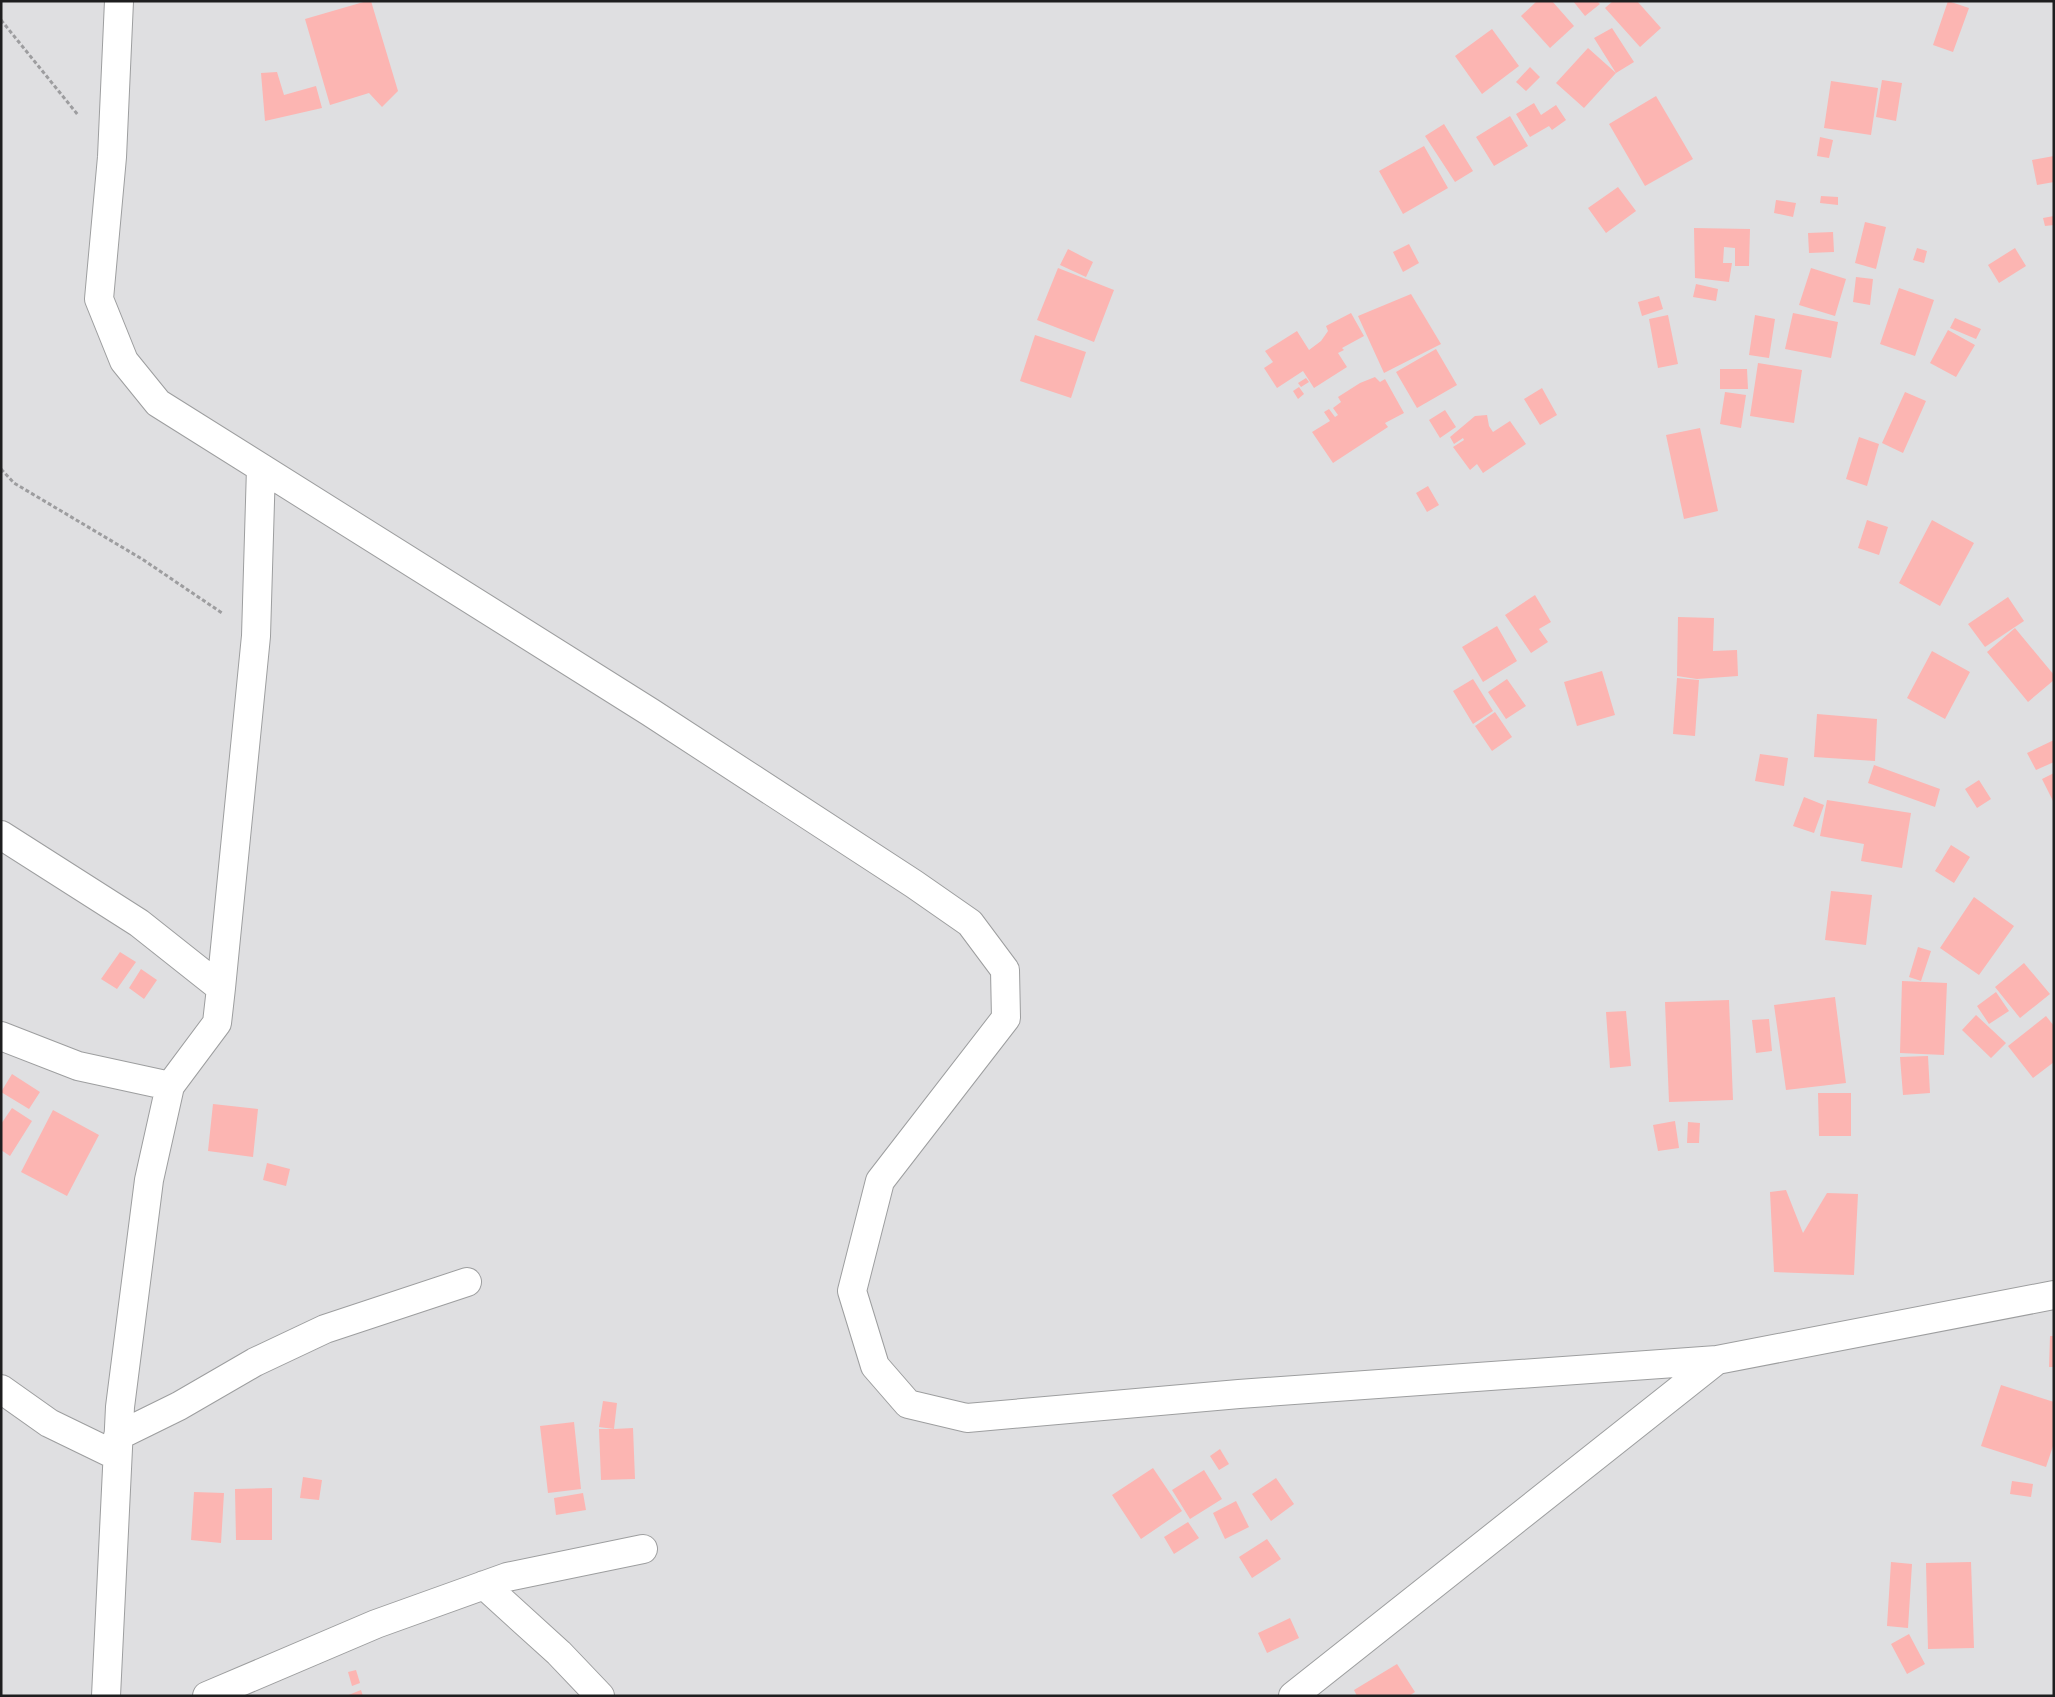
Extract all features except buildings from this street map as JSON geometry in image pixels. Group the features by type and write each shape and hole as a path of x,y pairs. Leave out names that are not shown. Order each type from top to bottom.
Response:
{"street":[{"path":"120,1 112,157 99,298 124,361 158,403 641,706 914,884 970,923 1005,970 1006,1018 880,1181 852,1290 875,1366 908,1404 967,1418 1239,1394 1717,1360 2054,1295"},
{"path":"106,1696 118,1446 149,1180 170,1086 217,1023 222,988 256,636 261,468"},
{"path":"1,835 139,923 222,988"},
{"path":"1,1036 78,1066 170,1086"},
{"path":"118,1446 179,1406 255,1362 325,1329 467,1282"},
{"path":"1293,1696 1717,1360"},
{"path":"1,1389 49,1423 118,1446"},
{"path":"206,1696 376,1624 507,1577 643,1549"},
{"path":"484,1585 559,1653 600,1696"}],"path":[{"path":"1,20 112,157"},
{"path":"1,469 14,483 142,559 256,636"}]}
